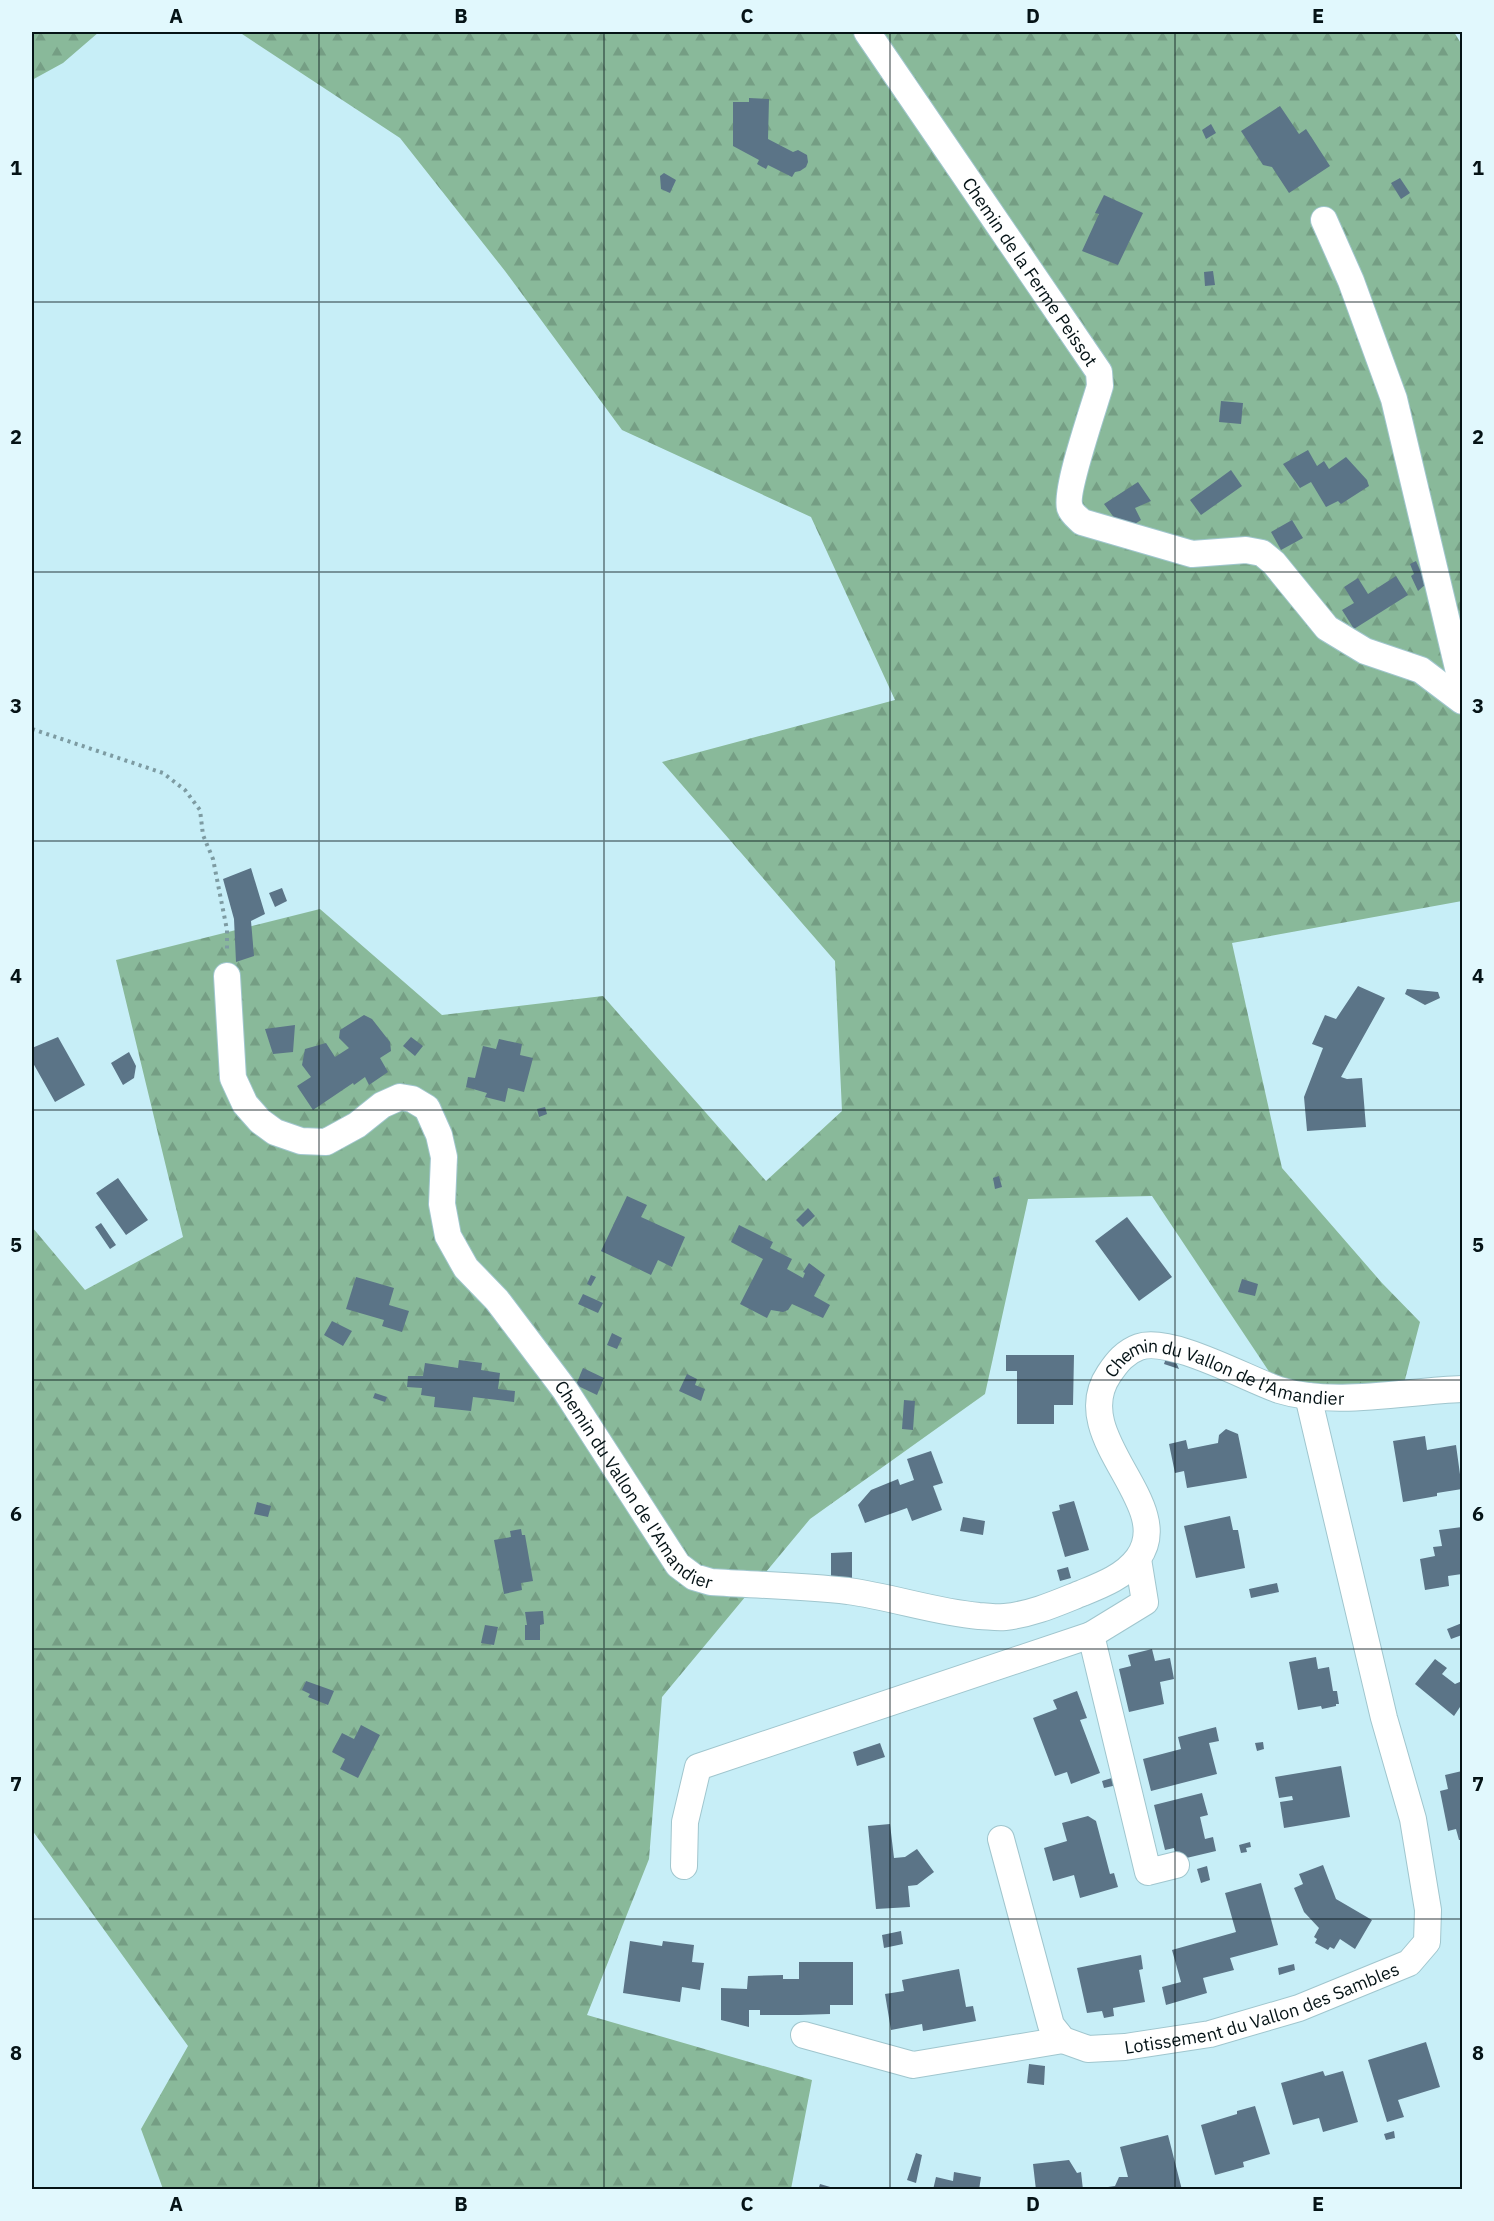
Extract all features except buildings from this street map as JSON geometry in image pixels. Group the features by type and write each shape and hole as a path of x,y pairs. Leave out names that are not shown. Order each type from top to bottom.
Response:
{"street":[{"name":"Chemin de la Ferme Peissot","path":"867,32 1099,372 1100,386 1072,482 1069,506 1073,513 1082,522 1192,554 1246,550 1262,554 1274,563 1327,628 1365,651 1421,670 1462,701"},
{"path":"1324,220 1351,281 1394,399 1462,685"},
{"name":"Chemin du Vallon de l'Amandier","path":"227,976 233,1078 245,1104 260,1121 275,1132 302,1141 326,1142 400,1097 412,1099 426,1108 439,1135 444,1157 442,1204 448,1236 466,1268 497,1300 565,1390 678,1565 694,1577 711,1582 849,1591 957,1614 1002,1617 1038,1611 1111,1581 1138,1559 1146,1544 1146,1521 1133,1488 1104,1435 1098,1409 1101,1388 1122,1356 1141,1346 1164,1346 1199,1357 1283,1391 1308,1396 1358,1397 1462,1389"},
{"name":"Lotissement du Vallon des Sambles","path":"1063,2040 1088,2049 1125,2047 1210,2034 1299,2008 1409,1963 1427,1942 1428,1910 1413,1819 1384,1718 1308,1396"},
{"path":"684,1866 685,1822 698,1767 1091,1635 1145,1602 1138,1559"},
{"path":"1091,1635 1148,1872 1176,1865"},
{"path":"804,2035 913,2065 1063,2040 1051,2025 1001,1839"}],"path":[{"path":"32,729 163,773 185,790 200,810 203,835 213,859 226,930 227,976"}],"green space":[{"path":"32,32 99,32 63,63 32,80"},
{"path":"239,32 1454,32 1462,45 1462,901 1232,943 1282,1168 1382,1283 1420,1322 1402,1391 1276,1382 1152,1196 1028,1199 985,1394 810,1519 662,1697 649,1859 587,2015 812,2080 791,2189 163,2189 141,2129 188,2046 32,1830 32,1227 85,1290 183,1237 116,960 320,909 442,1015 603,996 766,1181 842,1111 835,961 662,762 895,700 811,517 622,430 505,271 400,138"}]}
